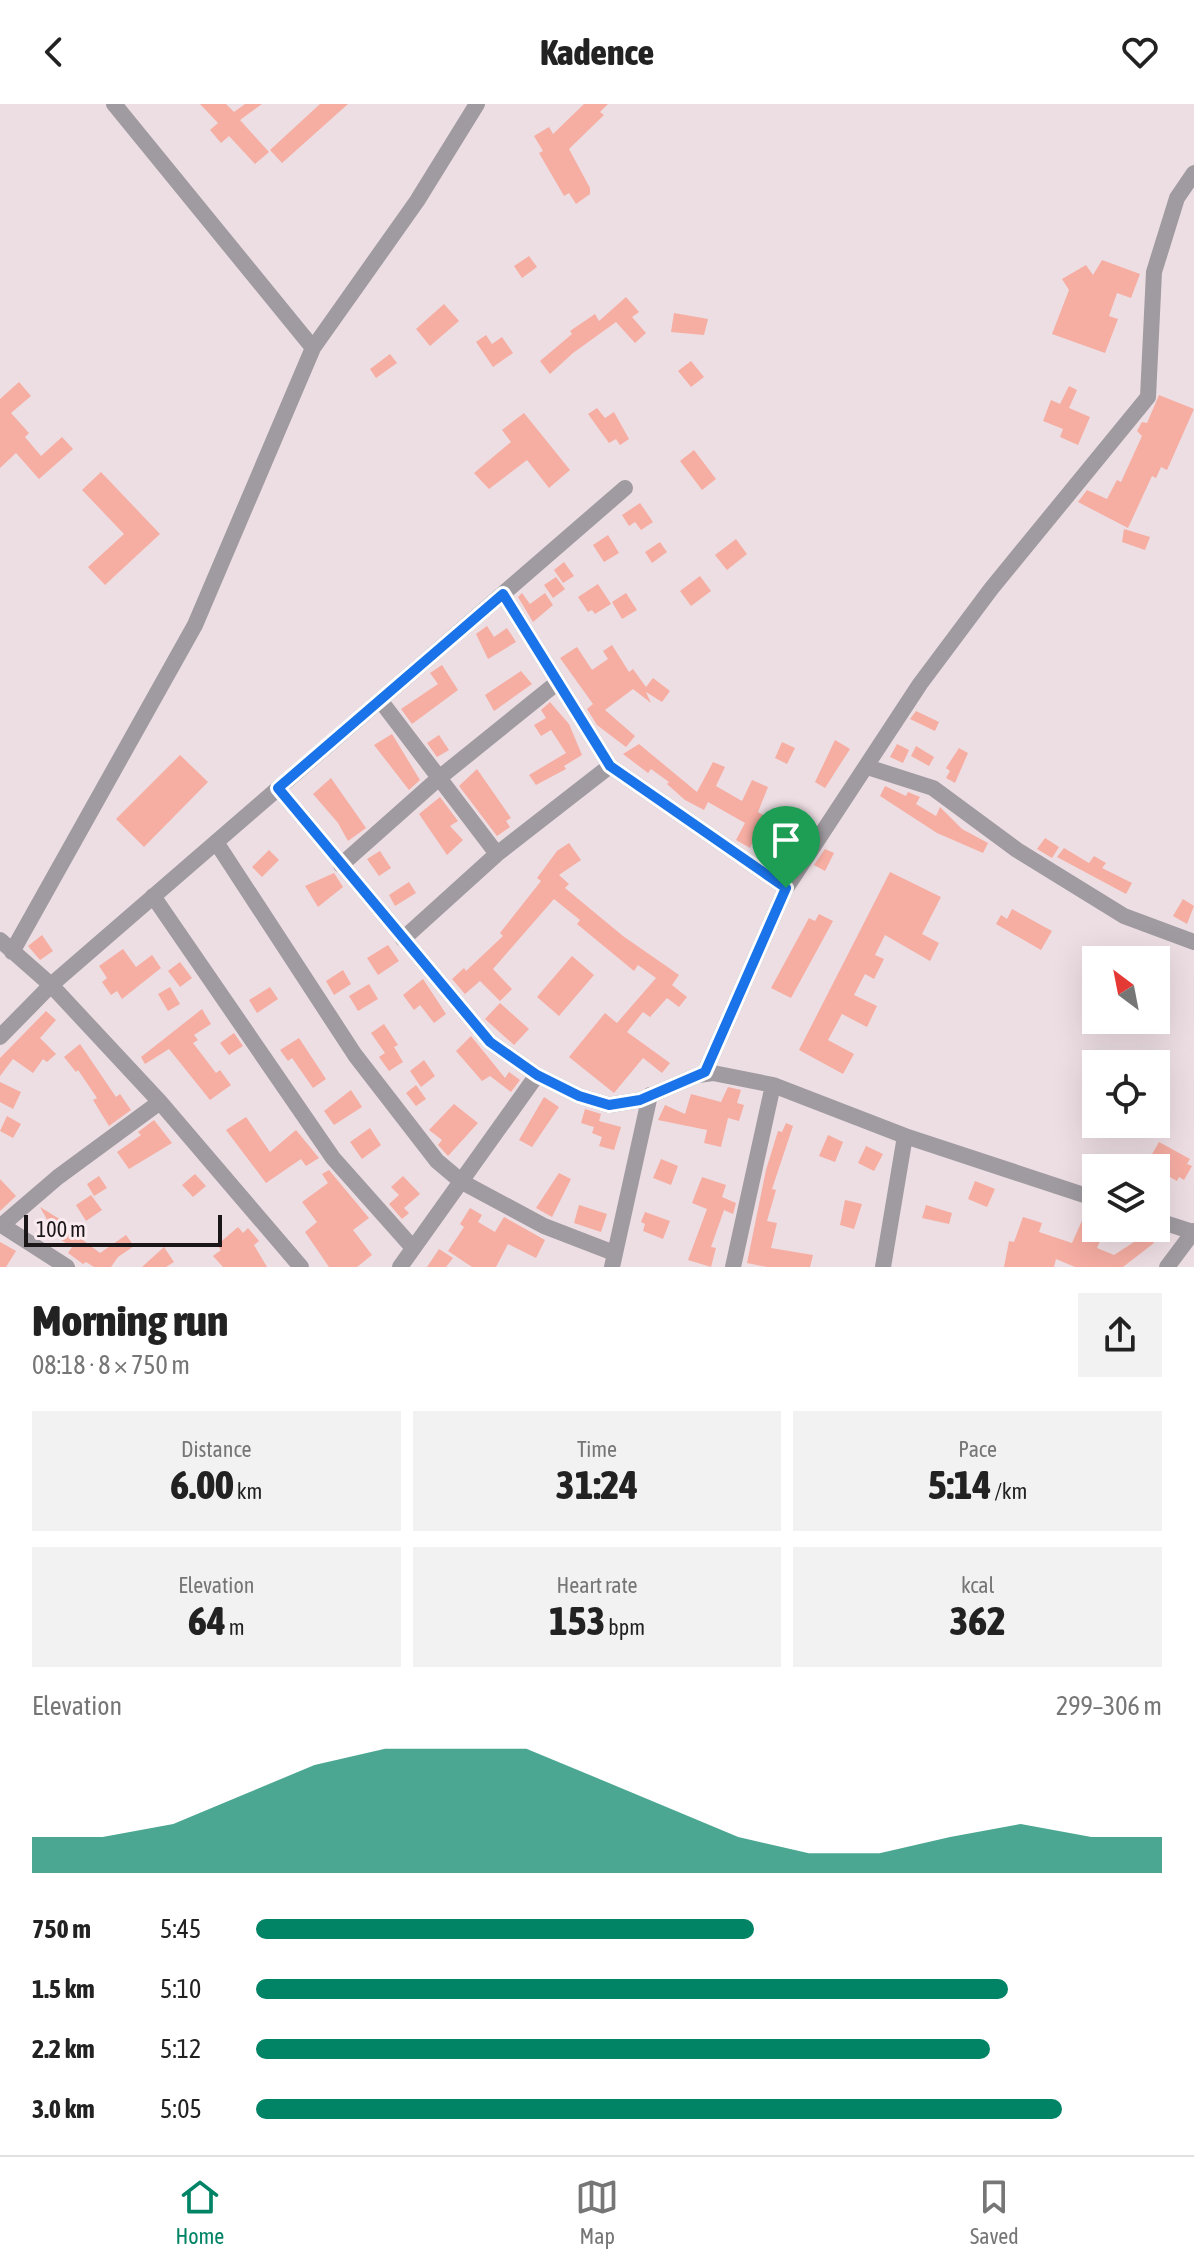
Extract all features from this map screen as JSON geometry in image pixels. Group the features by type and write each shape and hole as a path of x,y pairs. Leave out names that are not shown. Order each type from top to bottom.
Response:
{"street":[{"path":"114,104 313,348"},
{"path":"12,952 195,625 313,348 417,201 477,104"},
{"path":"705,1072 786,888 920,684 991,589 1148,397 1154,272 1177,198 1194,173"},
{"path":"0,1037 51,985 625,488"},
{"path":"503,594 610,766 786,888"},
{"path":"341,865 439,778 558,682"},
{"path":"380,700 497,854"},
{"path":"403,939 497,854 610,766"},
{"path":"867,767 933,788 1017,850 1124,916 1194,942"},
{"path":"278,788 490,1042 537,1075 579,1096 609,1105 650,1095 705,1072 773,1085 905,1136 1082,1194"},
{"path":"216,842 388,1103 437,1161 462,1182 613,1260 650,1095"},
{"path":"153,896 333,1158 413,1248"},
{"path":"0,940 51,985 160,1102 301,1267"},
{"path":"400,1267 537,1075"},
{"path":"733,1267 773,1085"},
{"path":"56,1264 1,1224 58,1177 160,1102"},
{"path":"883,1267 905,1136"},
{"path":"1167,1267 1193,1232 1170,1225"}],"building":[{"path":"200,104 226,104 234,112 245,104 262,104 240,120 269,152 255,164 229,136 221,143 210,130 218,123"},
{"path":"320,104 348,104 282,163 270,150"},
{"path":"584,104 608,104 600,112 604,115 569,149 590,188 590,194 576,204 569,193 564,196 539,153 543,151 534,136 549,127 553,134"},
{"path":"529,256 537,267 522,278 514,266"},
{"path":"1102,260 1140,274 1131,298 1117,293 1109,316 1118,319 1105,353 1052,334 1069,290 1062,279 1086,265 1093,275"},
{"path":"626,297 639,312 632,317 646,333 635,343 616,322 550,374 540,361 572,334 570,331 595,314 599,321"},
{"path":"444,304 459,321 430,346 416,329"},
{"path":"674,313 708,319 704,335 671,332"},
{"path":"486,335 492,344 502,337 513,353 493,367 476,342"},
{"path":"390,354 397,363 376,378 370,369"},
{"path":"691,361 704,377 691,387 678,371"},
{"path":"19,382 31,396 11,413 29,433 25,437 41,456 62,437 73,449 39,479 16,453 0,468 0,399"},
{"path":"1069,386 1077,390 1069,408 1090,417 1078,445 1060,437 1063,429 1043,421 1051,400 1060,404"},
{"path":"1159,395 1194,409 1167,470 1161,467 1156,478 1152,476 1128,528 1078,502 1087,490 1107,499 1117,480 1121,482 1142,436 1137,431 1142,422 1147,423"},
{"path":"597,408 605,418 614,412 629,439 620,445 616,439 609,443 588,414"},
{"path":"524,413 570,470 549,488 527,460 489,489 474,473 511,442 502,430"},
{"path":"694,450 716,479 702,490 680,461"},
{"path":"101,472 160,534 105,585 88,567 124,534 82,490"},
{"path":"640,503 653,522 641,530 635,522 629,526 622,515"},
{"path":"1124,529 1150,537 1145,550 1122,542"},
{"path":"608,535 619,553 604,562 593,545"},
{"path":"736,539 747,554 727,570 715,555"},
{"path":"660,542 667,552 652,563 645,552"},
{"path":"564,562 574,576 563,583 554,570"},
{"path":"700,576 711,591 691,606 680,591"},
{"path":"556,577 565,589 553,598 544,585"},
{"path":"598,584 611,604 595,614 592,610 588,612 578,597"},
{"path":"522,593 530,604 545,593 553,605 533,622 518,597"},
{"path":"626,593 637,610 622,619 612,602"},
{"path":"487,626 494,637 507,628 516,642 488,659 476,634"},
{"path":"612,645 629,672 633,669 646,687 653,678 670,691 662,702 646,692 651,703 633,689 605,710 635,736 626,747 597,725 587,709 593,704 560,658 577,647 592,670 608,659 603,651"},
{"path":"442,665 458,690 412,724 401,709 438,684 430,673"},
{"path":"521,671 532,684 494,711 485,695"},
{"path":"550,702 569,724 582,755 564,766 566,769 536,785 529,775 566,753 551,730 541,736 534,725 546,718 541,710"},
{"path":"916,711 939,722 935,731 910,719"},
{"path":"392,734 420,780 409,790 374,745"},
{"path":"439,735 449,750 437,757 427,743"},
{"path":"835,740 850,749 825,788 815,782"},
{"path":"782,742 795,748 787,764 775,758"},
{"path":"639,744 697,792 713,762 725,767 716,786 742,801 752,780 768,787 758,812 770,819 768,822 774,828 793,838 787,849 758,832 750,848 736,840 745,823 708,802 704,810 685,800 667,784 669,782 651,769 648,773 623,754"},
{"path":"897,744 909,750 903,763 890,757"},
{"path":"916,746 934,757 929,766 911,756"},
{"path":"959,748 968,753 955,783 946,778 950,771 946,768"},
{"path":"180,755 208,782 144,847 116,819"},
{"path":"477,769 511,818 506,821 510,827 497,836 459,786"},
{"path":"331,778 366,828 348,841 338,823 313,794"},
{"path":"885,786 906,796 908,792 920,797 916,804 936,816 940,807 962,829 988,843 983,853 937,833 880,796"},
{"path":"440,797 458,821 450,826 463,840 447,855 419,814"},
{"path":"1045,838 1059,847 1052,858 1037,849"},
{"path":"569,843 581,860 559,875 569,884 565,888 623,936 679,975 672,985 687,997 679,1007 667,998 650,1017 643,1012 627,1032 670,1063 662,1073 643,1058 614,1093 569,1057 605,1013 617,1023 656,978 638,965 634,971 577,924 580,920 554,899 493,969 512,989 500,1001 480,981 465,994 452,979 464,968 466,971 503,936 500,933 541,881 537,878 557,851"},
{"path":"1064,848 1089,863 1094,856 1106,863 1102,868 1132,883 1126,894 1057,857"},
{"path":"825,849 834,853 825,871 814,865"},
{"path":"269,850 279,860 262,877 252,867"},
{"path":"380,851 391,868 379,876 367,859"},
{"path":"890,872 941,897 922,934 939,943 930,961 885,935 875,955 884,959 874,979 865,974 854,995 877,1006 867,1027 842,1014 828,1040 854,1054 843,1074 799,1050"},
{"path":"334,873 343,887 318,907 305,886"},
{"path":"409,882 416,893 395,906 389,895"},
{"path":"1183,899 1194,906 1187,924 1173,916"},
{"path":"1012,909 1052,931 1041,950 996,924 1001,915 1007,919"},
{"path":"819,914 833,921 791,998 771,988 809,918 815,921"},
{"path":"42,935 53,951 40,960 28,946"},
{"path":"388,945 399,961 378,975 367,958"},
{"path":"123,949 136,967 152,955 161,968 122,999 117,991 111,995 102,982 107,978 99,966"},
{"path":"572,956 594,975 559,1016 537,997"},
{"path":"180,962 192,978 180,987 168,971"},
{"path":"343,970 351,984 334,995 326,981"},
{"path":"423,979 446,1014 434,1023 420,1005 414,1010 403,995"},
{"path":"369,984 378,999 358,1011 349,996"},
{"path":"170,987 180,1004 168,1011 158,994"},
{"path":"270,987 278,999 257,1013 249,1000"},
{"path":"500,1003 529,1029 514,1045 485,1019"},
{"path":"202,1009 211,1024 194,1035 198,1040 193,1043 216,1073 220,1070 231,1085 210,1100 169,1049 145,1064 141,1057"},
{"path":"46,1011 56,1020 40,1038 56,1054 47,1062 43,1059 33,1073 13,1059 0,1076 0,1058"},
{"path":"384,1024 398,1045 394,1047 403,1062 389,1071 379,1057 385,1053 371,1033"},
{"path":"234,1033 243,1046 229,1055 220,1043"},
{"path":"471,1036 505,1078 509,1072 520,1080 511,1092 490,1076 482,1081 456,1051"},
{"path":"299,1038 326,1079 313,1088 292,1058 288,1061 280,1050"},
{"path":"80,1044 116,1097 120,1094 131,1110 109,1126 93,1100 97,1098 78,1070 76,1072 64,1057"},
{"path":"424,1060 435,1076 421,1087 410,1071"},
{"path":"0,1082 21,1092 13,1109 0,1102"},
{"path":"416,1085 426,1099 416,1106 406,1093"},
{"path":"728,1087 741,1090 737,1103 744,1105 739,1121 728,1118 721,1147 704,1143 707,1130 658,1120 665,1105 685,1114 691,1094 721,1102"},
{"path":"351,1090 362,1107 334,1125 324,1111"},
{"path":"544,1097 559,1107 532,1147 519,1140"},
{"path":"454,1104 478,1123 448,1156 438,1145 442,1140 429,1130"},
{"path":"585,1109 601,1114 599,1121 621,1127 614,1150 599,1146 602,1137 592,1133 594,1127 581,1123"},
{"path":"7,1116 21,1124 13,1138 0,1131"},
{"path":"246,1117 270,1152 296,1130 319,1158 306,1166 301,1159 266,1183 226,1130"},
{"path":"154,1120 172,1143 129,1169 117,1152 141,1135 138,1132"},
{"path":"786,1123 793,1126 772,1189 776,1190 767,1221 777,1223 771,1248 813,1255 810,1267 767,1267 747,1263 766,1170 778,1131 782,1132"},
{"path":"370,1128 381,1145 362,1159 350,1142"},
{"path":"828,1135 843,1142 835,1162 819,1156"},
{"path":"1159,1142 1190,1159 1187,1164 1192,1166 1184,1180 1179,1177 1177,1181 1170,1177 1170,1154 1152,1154"},
{"path":"866,1146 883,1154 874,1171 858,1163"},
{"path":"661,1159 678,1166 671,1185 653,1178"},
{"path":"329,1170 369,1218 353,1230 372,1255 357,1267 329,1267 305,1232 317,1222 302,1202 328,1183 322,1174"},
{"path":"559,1173 571,1179 552,1217 536,1208"},
{"path":"195,1174 206,1186 193,1197 182,1185"},
{"path":"99,1176 107,1188 94,1196 87,1184"},
{"path":"403,1176 420,1194 404,1208 409,1213 402,1219 389,1204 399,1195 391,1187"},
{"path":"702,1177 726,1185 722,1197 736,1203 733,1214 724,1210 711,1247 716,1248 711,1267 688,1260 707,1209 692,1203"},
{"path":"0,1179 16,1196 0,1211"},
{"path":"975,1181 995,1189 987,1207 968,1199"},
{"path":"91,1195 102,1210 86,1221 76,1205"},
{"path":"845,1200 862,1204 854,1229 840,1225"},
{"path":"579,1205 607,1214 601,1232 574,1223"},
{"path":"926,1205 952,1213 949,1224 922,1218"},
{"path":"40,1207 74,1228 71,1231 100,1253 126,1235 134,1246 118,1257 111,1267 83,1264 68,1253 72,1247 43,1228 49,1223"},
{"path":"470,1208 482,1215 478,1222 495,1232 504,1217 545,1240 536,1258 508,1244 496,1267 472,1267 448,1251 464,1227 460,1224"},
{"path":"645,1212 670,1221 663,1239 643,1231 645,1224 641,1222"},
{"path":"1023,1217 1042,1223 1039,1232 1072,1243 1082,1221 1082,1242 1100,1242 1097,1248 1114,1255 1134,1242 1154,1243 1123,1267 1075,1267 1056,1259 1054,1267 1004,1267 1009,1241 1014,1242"},
{"path":"238,1227 243,1233 248,1228 259,1241 254,1245 267,1267 223,1267 213,1256 221,1250 217,1245"},
{"path":"0,1242 16,1251 6,1267 0,1267"},
{"path":"164,1247 174,1262 166,1267 142,1267"},
{"path":"439,1249 453,1258 446,1267 427,1267"}],"route":[{"path":"503,594 610,766 786,888 725,1020 705,1072 640,1100 609,1105 579,1096 537,1075 490,1042 278,788 503,594"}]}
